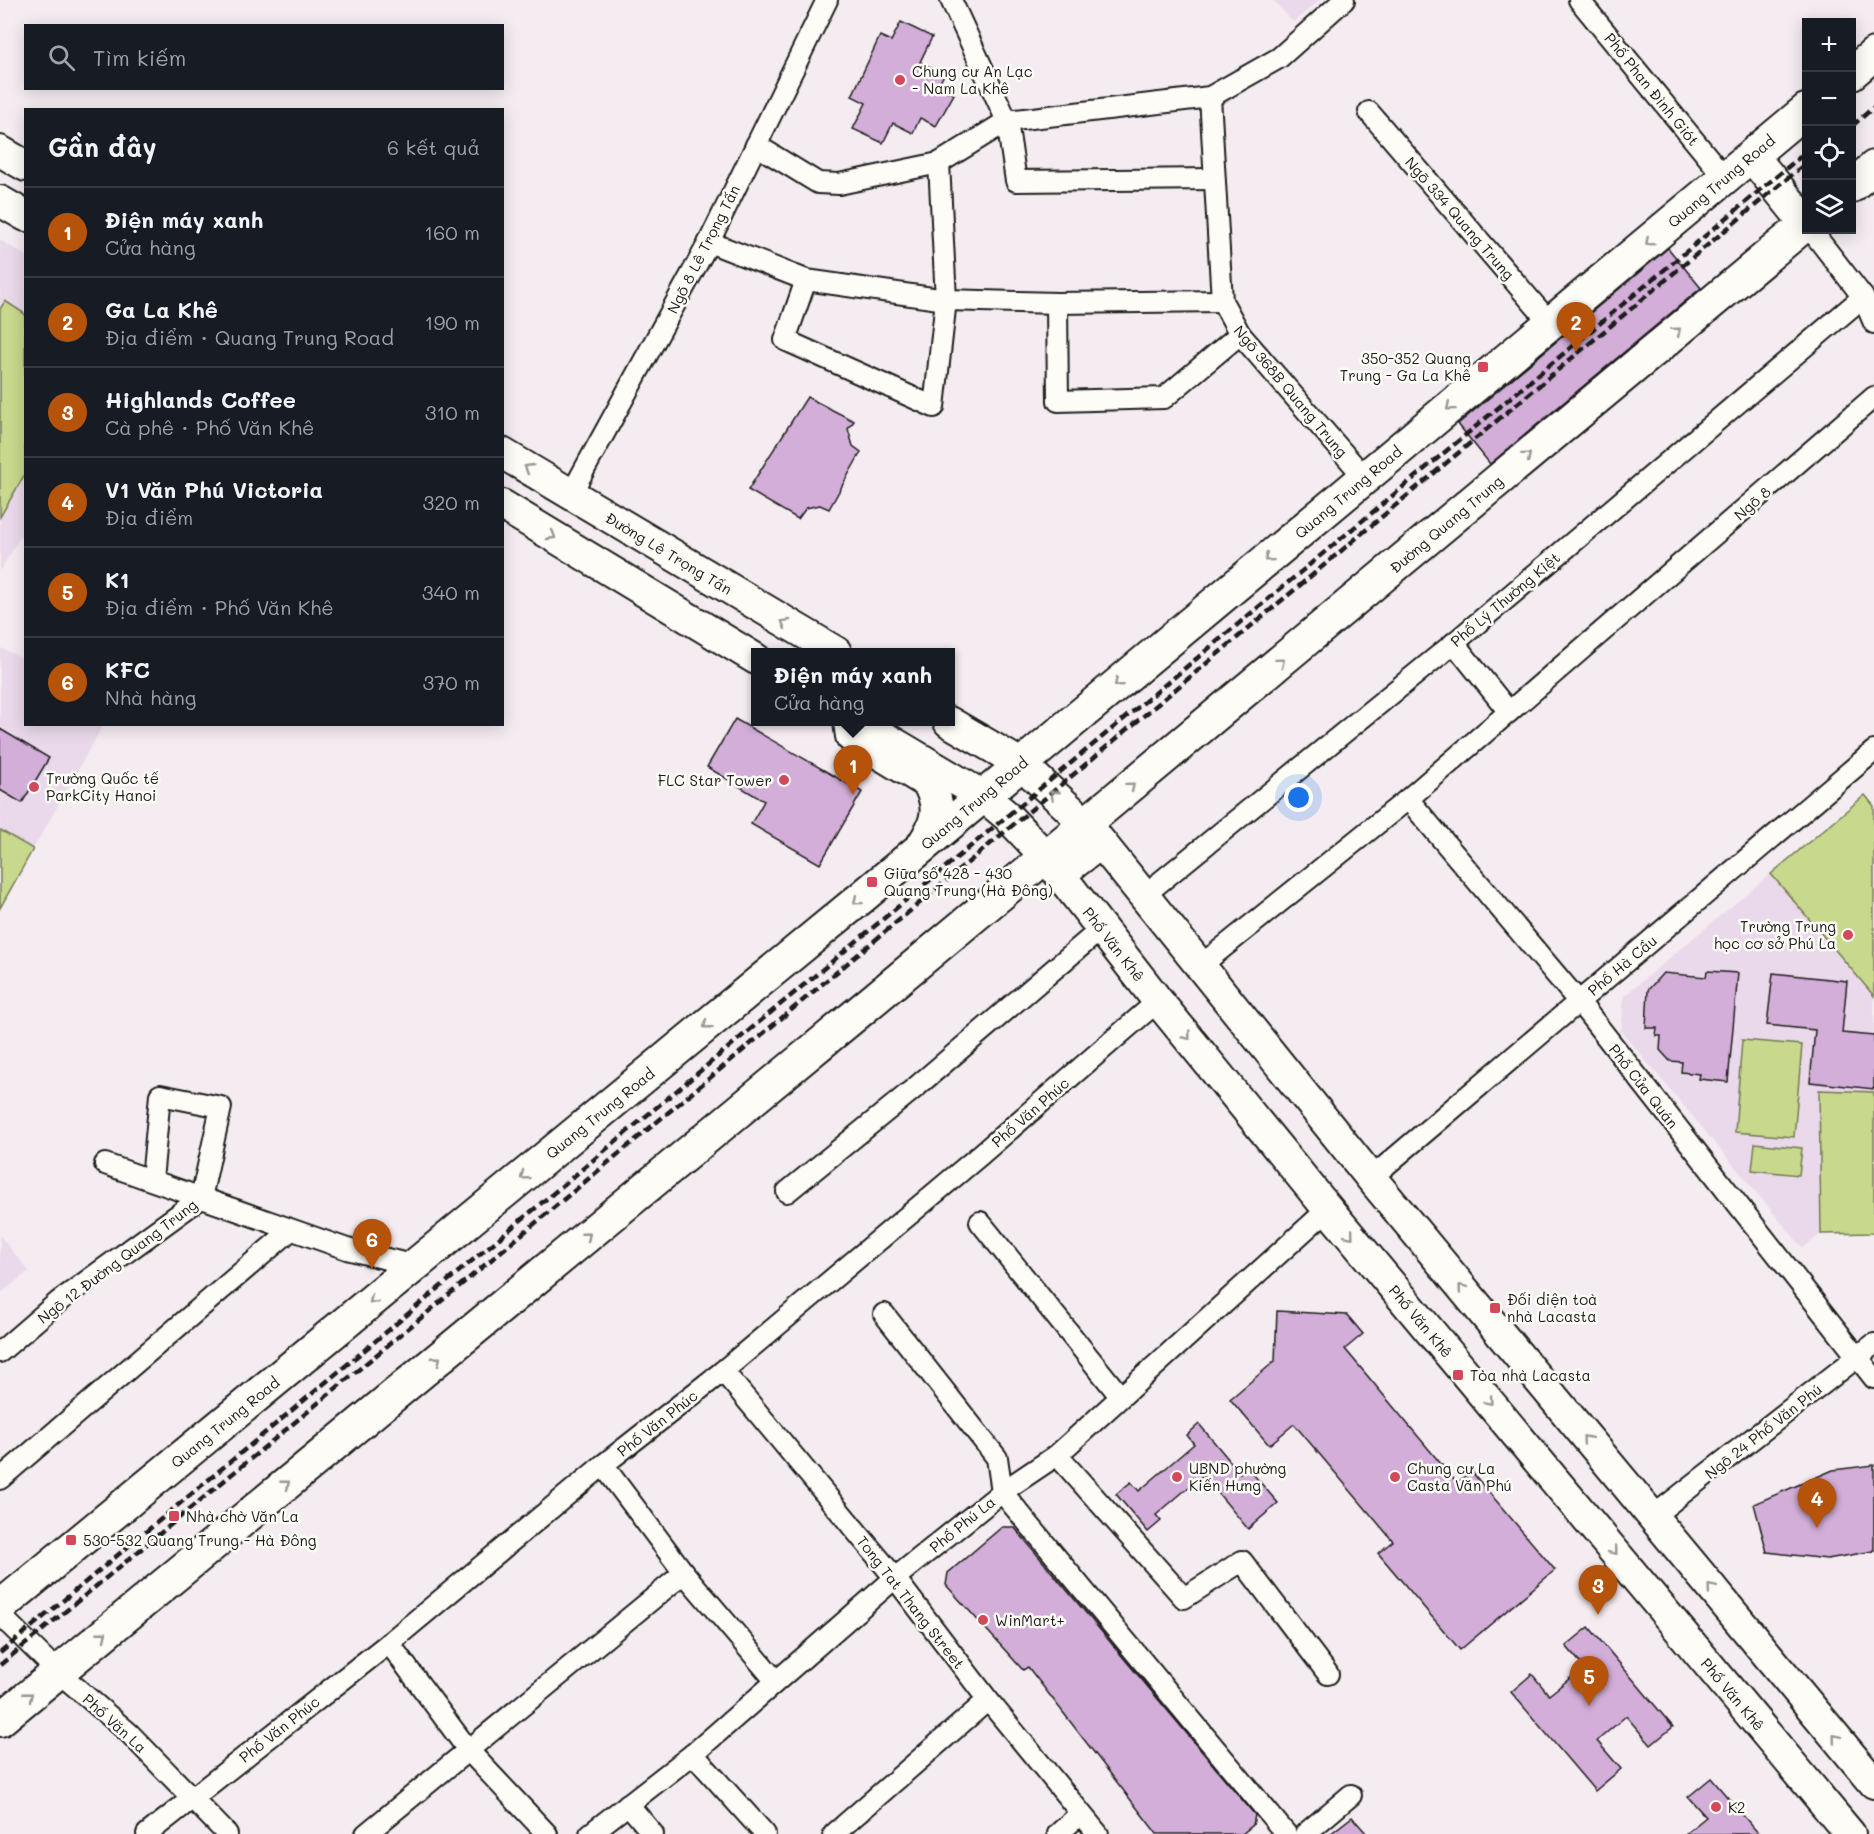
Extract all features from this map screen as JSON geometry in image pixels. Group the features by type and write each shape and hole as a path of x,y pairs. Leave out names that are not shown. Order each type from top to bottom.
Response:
{"highway":[{"path":"1852,72 1874,54"},
{"name":"Quang Trung Road","path":"0,1607 922,847 1802,113"},
{"path":"1752,156 1802,218"},
{"path":"1856,182 1874,167"},
{"name":"Đường Quang Trung","path":"1093,834 1802,226"},
{"path":"851,726 852,736 928,782 934,793 936,825 922,847"},
{"path":"0,1720 1093,834"}],"main road":[{"path":"0,151 24,165"},
{"path":"0,201 24,215"},
{"name":"Đường Lê Trọng Tấn","path":"504,454 829,648"},
{"path":"504,506 751,656"},
{"path":"955,725 1021,764 1093,834 1371,1178 1874,1783"},
{"path":"865,726 983,796"},
{"path":"956,780 984,742"},
{"name":"Phố Văn Khê","path":"983,796 1007,816 1053,866 1158,1001 1328,1209 1850,1834"}],"street":[{"name":"Ngõ 8 Lê Trọng Tấn","path":"572,494 709,242 827,0"},
{"path":"951,0 1007,122 1016,181 1214,179"},
{"path":"756,146 818,183 839,184 939,163 1007,122 1210,96 1279,58 1344,0"},
{"name":"Phố Phan Đình Giót","path":"1579,0 1725,178"},
{"path":"709,242 806,280 946,300 1057,303 1222,301 1210,96"},
{"name":"Ngõ 334 Quang Trung","path":"1369,112 1551,324"},
{"path":"806,280 785,340 934,407 946,300 939,163"},
{"path":"1814,234 1863,297 1874,323"},
{"name":"Phố Lý Thường Kiệt","path":"1143,896 1454,643 1863,297"},
{"name":"Ngõ 368B Quang Trung","path":"1222,301 1240,334 1365,478"},
{"path":"1057,303 1058,401 1164,398 1240,334"},
{"name":"Ngõ 8","path":"1200,966 1408,800 1874,397"},
{"path":"1454,643 1509,712"},
{"name":"Phố Hà Cầu","path":"1371,1178 1874,751"},
{"name":"Phố Cửa Quán","path":"1408,800 1579,1002 1856,1358 1874,1378"},
{"path":"787,1192 916,1087 1101,929"},
{"name":"Phố Văn Phúc","path":"147,1834 389,1643 603,1465 723,1371 980,1156 1158,1001"},
{"path":"105,1164 201,1198 221,1107 160,1095 152,1180"},
{"name":"Ngõ 12 Đường Quang Trung","path":"0,1352 58,1302 201,1198 347,1249 415,1266"},
{"name":"Phố Phú La","path":"590,1834 693,1754 775,1680 895,1578 1002,1492 1057,1455 1328,1209"},
{"path":"980,1222 1120,1396"},
{"path":"0,1479 291,1230"},
{"path":"884,1314 996,1458 1002,1492 1286,1834"},
{"name":"Ngõ 24 Phố Văn Phú","path":"1652,1518 1874,1344"},
{"name":"Tong Tat Thang Street","path":"723,1371 895,1578 988,1700 1098,1834"},
{"path":"1057,1455 1184,1598 1242,1561 1328,1674"},
{"path":"603,1465 684,1573 775,1680"},
{"path":"366,1834 684,1573"},
{"name":"Phố Văn La","path":"0,1614 58,1672 129,1733 227,1834"},
{"path":"389,1643 469,1751 547,1834"},
{"path":"834,1834 988,1700"},
{"path":"693,1754 765,1834"},
{"path":"1305,1834 1351,1795"},
{"path":"628,1804 653,1834"},
{"path":"1058,1834 1080,1814"}],"shaded area":[{"path":"1273,0 1320,0 1293,22"},
{"path":"0,240 24,255 24,530 0,571"},
{"name":"Trường Quốc tế ParkCity Hanoi","path":"0,648 24,659 24,726 102,726 0,908"},
{"path":"1865,795 1874,806 1874,1092 1819,1090 1821,1234 1803,1248 1621,1031 1624,996"},
{"path":"0,1236 29,1271 0,1294"}],"green space":[{"path":"5,301 24,313 24,476 0,517 0,309"},
{"name":"Trường Trung học cơ sở Phú La","path":"1865,795 1874,806 1874,996 1771,874"},
{"path":"0,830 33,849 0,908"},
{"path":"1742,1040 1802,1045 1794,1137 1735,1132"},
{"path":"1819,1090 1874,1092 1874,1233 1821,1234"},
{"path":"1755,1143 1802,1148 1799,1175 1752,1170"}],"building":[{"name":"Chung cư An Lạc - Nam La Khê","path":"901,22 932,37 920,62 944,74 938,87 954,94 936,126 920,118 913,133 893,123 883,143 853,129 866,103 852,96 880,36 891,41"},
{"path":"1668,248 1701,288 1490,464 1458,424"},
{"path":"807,397 854,421 848,429 853,446 861,452 829,509 820,505 806,508 798,519 748,490"},
{"name":"FLC Star Tower","path":"735,719 862,792 820,864 751,824 764,801 707,767"},
{"path":"0,729 49,758 22,803 0,790"},
{"path":"1707,971 1738,973 1728,1082 1699,1079 1700,1074 1681,1072 1682,1062 1670,1061 1660,1050 1661,1036 1656,1036 1657,1028 1646,1028 1648,990 1663,973 1706,977"},
{"path":"1773,973 1847,981 1842,1033 1874,1036 1874,1089 1810,1082 1815,1030 1767,1025"},
{"name":"Chung cư La Casta Văn Phú","path":"1277,1311 1347,1315 1363,1334 1345,1349 1457,1483 1471,1471 1555,1570 1460,1650 1378,1553 1393,1541 1294,1424 1269,1445 1230,1399 1275,1361"},
{"name":"UBND phường Kiến Hưng","path":"1199,1424 1240,1473 1247,1467 1278,1503 1248,1529 1203,1475 1156,1515 1161,1521 1148,1532 1116,1494 1131,1482 1139,1491 1194,1444 1187,1435"},
{"path":"1874,1465 1874,1551 1827,1559 1767,1552 1754,1504 1833,1470"},
{"path":"1002,1527 1014,1527 1255,1815 1253,1825 1242,1834 1157,1834 1028,1667 1023,1670 946,1585 948,1573"},
{"path":"1589,1627 1673,1727 1651,1745 1626,1716 1597,1741 1621,1769 1595,1791 1511,1692 1532,1674 1549,1695 1584,1667 1566,1646"},
{"name":"K2","path":"1711,1778 1759,1834 1685,1834 1706,1817 1688,1797"},
{"path":"1352,1817 1367,1834 1330,1834"}],"railway":[{"path":"1856,123 1874,107"},
{"path":"0,1653 1802,155"},
{"path":"0,1665 679,1104 1802,166"}],"place":[{"name":"Chung cư An Lạc - Nam La Khê","path":"900,80"},
{"name":"Ga La Khê","path":"1576,352"},
{"name":"350-352 Quang Trung - Ga La Khê","path":"1483,367"},
{"name":"FLC Star Tower","path":"784,780"},
{"name":"Trường Quốc tế ParkCity Hanoi","path":"34,787"},
{"name":"Điện máy xanh","path":"853,795"},
{"name":"Giữa số 428 - 430 Quang Trung (Hà Đông)","path":"872,882"},
{"name":"Trường Trung học cơ sở Phú La","path":"1848,935"},
{"name":"KFC","path":"372,1269"},
{"name":"Đối diện toà nhà Lacasta","path":"1495,1308"},
{"name":"Tòa nhà Lacasta","path":"1458,1375"},
{"name":"UBND phường Kiến Hưng","path":"1177,1477"},
{"name":"Chung cư La Casta Văn Phú","path":"1395,1477"},
{"name":"Nhà chờ Văn La","path":"174,1516"},
{"name":"V1 Văn Phú Victoria","path":"1817,1528"},
{"name":"530-532 Quang Trung - Hà Đông","path":"71,1540"},
{"name":"Highlands Coffee","path":"1598,1615"},
{"name":"WinMart+","path":"983,1620"},
{"name":"K1","path":"1589,1706"},
{"name":"K2","path":"1716,1807"}]}
